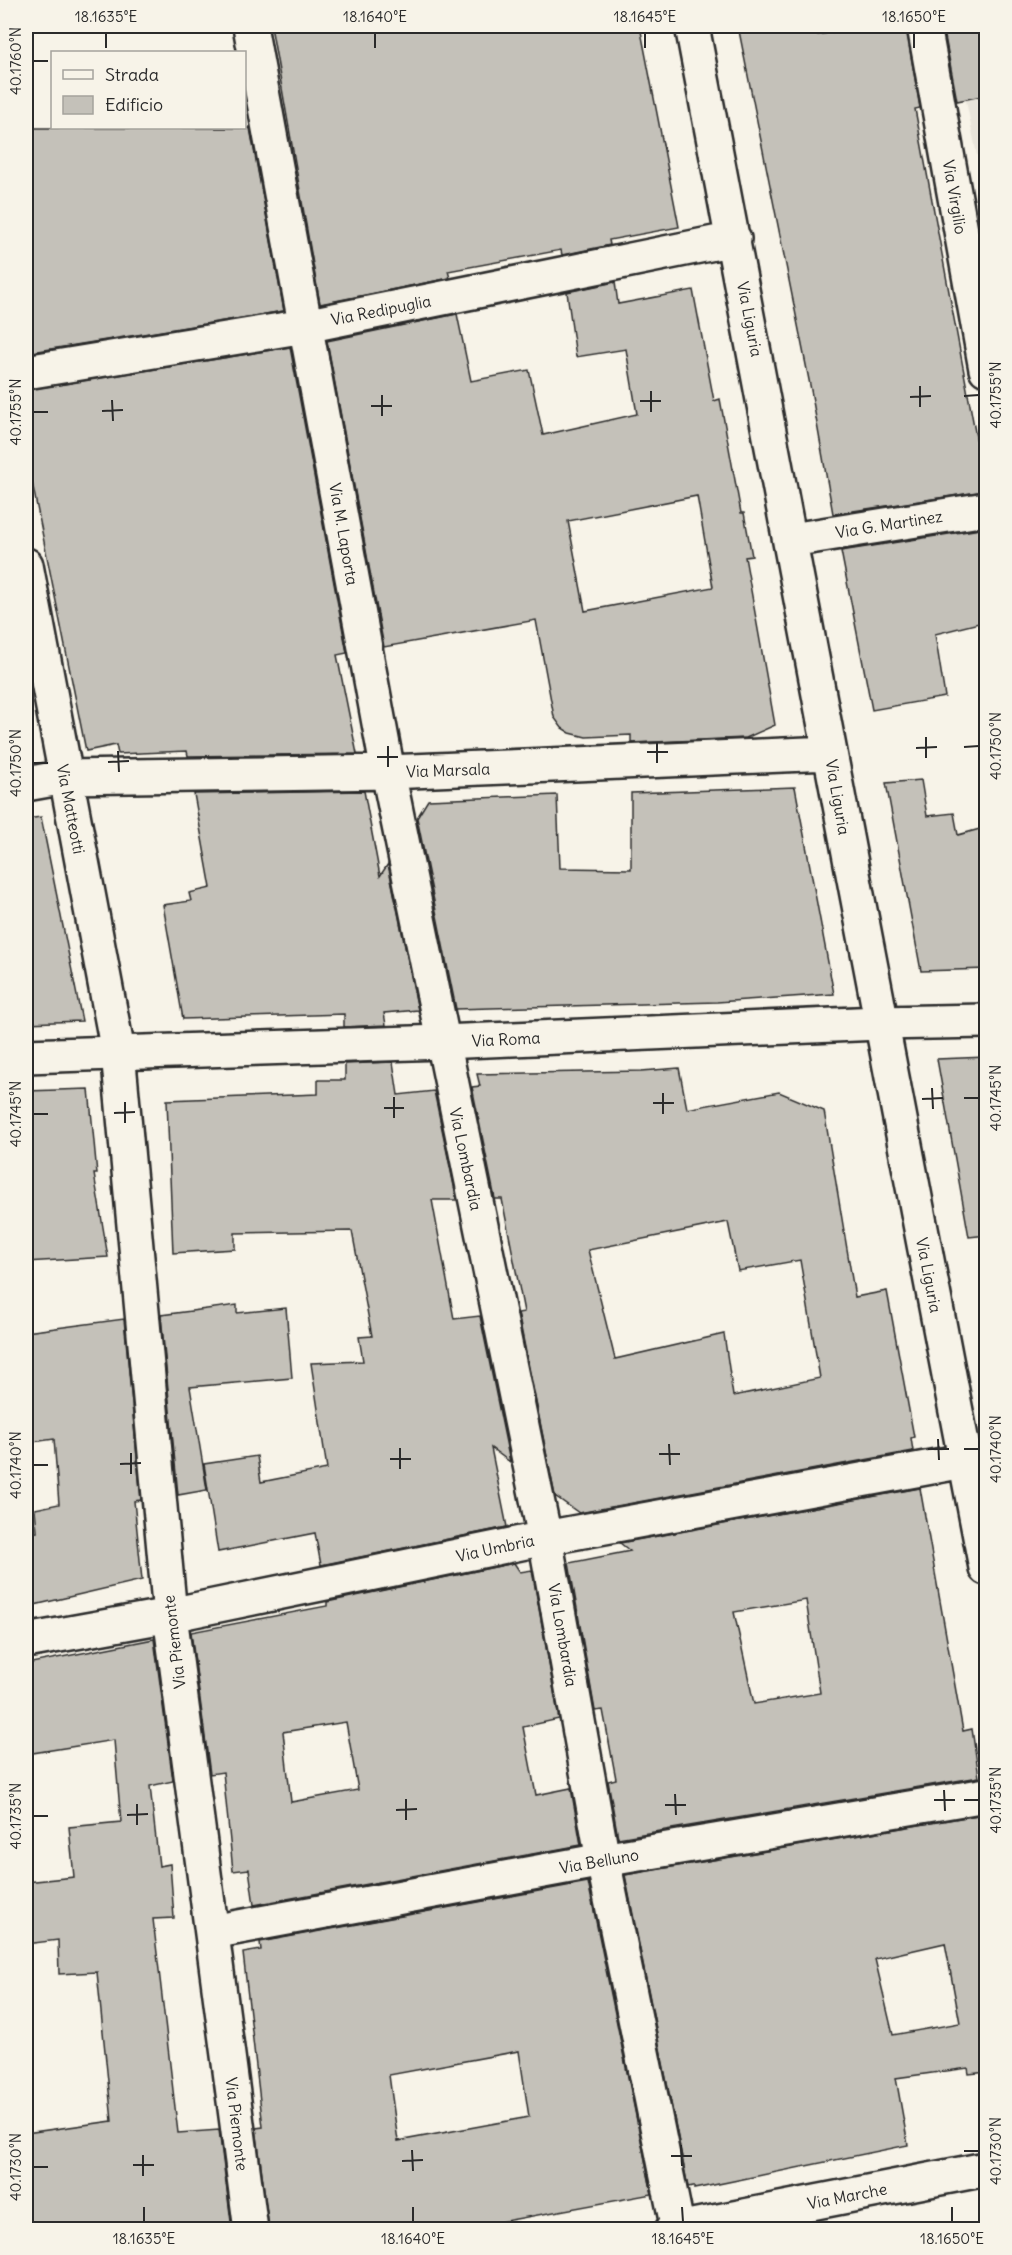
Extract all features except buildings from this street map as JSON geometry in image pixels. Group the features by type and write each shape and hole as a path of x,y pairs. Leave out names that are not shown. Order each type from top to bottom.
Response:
{"street":[{"name":"Via M. Laporta","path":"250,26 388,772 442,1042"},
{"name":"Via Liguria","path":"693,26 791,540 879,1023 976,1459 987,1568"},
{"name":"Via Virgilio","path":"924,26 987,369"},
{"name":"Via Redipuglia","path":"26,372 306,326 734,239"},
{"name":"Via G. Martinez","path":"791,540 987,509"},
{"name":"Via Matteotti","path":"26,565 118,1052"},
{"name":"Via Marsala","path":"26,784 65,777 388,772 830,753"},
{"name":"Via Roma","path":"26,1056 442,1042 879,1023 987,1021"},
{"name":"Via Lombardia","path":"442,1042 545,1538 603,1860 676,2229"},
{"name":"Via Piemonte","path":"118,1052 170,1615 251,2229"},
{"name":"Via Umbria","path":"26,1641 170,1615 545,1538 976,1459"},
{"name":"Via Belluno","path":"212,1932 603,1860 987,1795"},
{"name":"Via Marche","path":"676,2229 987,2169"}],"shaded area":[{"path":"951,26 986,26 986,200"}]}
